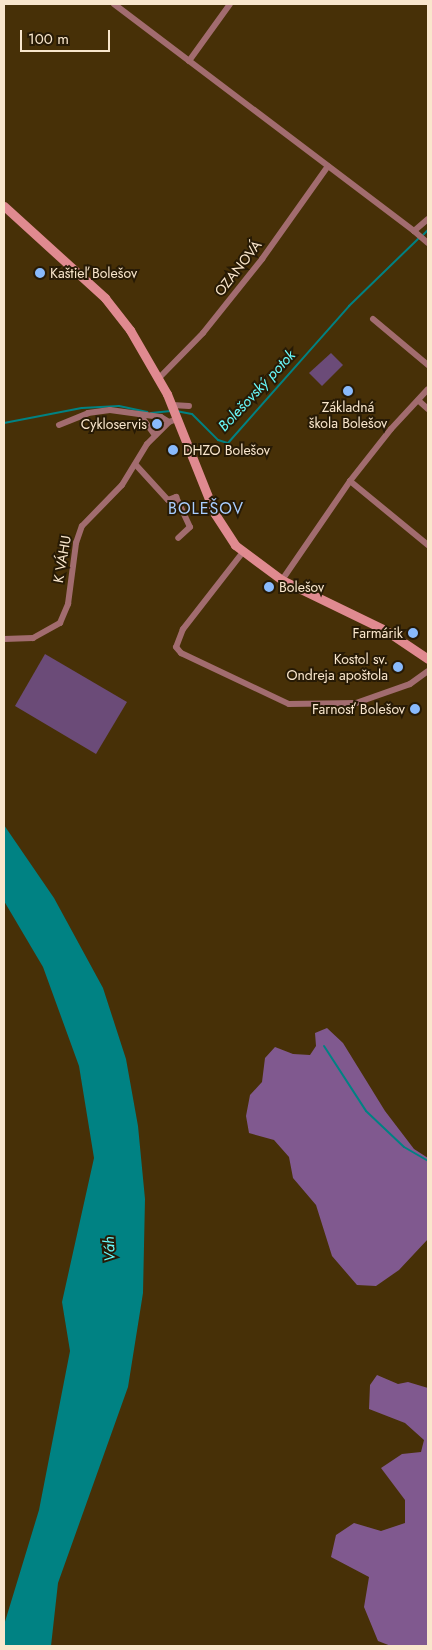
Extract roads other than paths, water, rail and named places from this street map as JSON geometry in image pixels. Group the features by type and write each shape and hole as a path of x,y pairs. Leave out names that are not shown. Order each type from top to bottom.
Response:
{"main road":[{"path":"4,206 105,298 130,330 159,378 215,514 242,552 282,580 385,630 428,659"}],"street":[{"path":"114,4 421,237 428,219"},
{"path":"190,61 230,4"},
{"name":"OZANOVÁ","path":"159,378 191,347 250,274 328,166"},
{"path":"372,318 428,364"},
{"path":"282,580 350,481 391,429 419,401 428,389"},
{"path":"419,401 428,409"},
{"path":"59,425 88,414 110,410 141,416 161,417 174,414 189,406"},
{"name":"K VÁHU","path":"4,639 33,638 60,623 68,604 79,532 86,520 118,490 155,434 174,414"},
{"path":"141,416 155,434"},
{"path":"136,465 168,500 176,496 190,527 178,538"},
{"path":"350,481 428,545"},
{"path":"242,552 184,629 176,647 181,653 290,704 356,703 410,684 428,672"}],"water":[{"name":"Váh","path":"4,825 54,898 103,988 126,1059 138,1126 145,1199 143,1293 128,1387 58,1583 51,1646 4,1646 4,1625 39,1510 70,1351 62,1302 94,1158 79,1066 43,967 4,901"}],"waterway":[{"name":"Bolešovský potok","path":"423,235 428,230"},
{"name":"Bolešovský potok","path":"176,411 192,414 218,440 228,443 349,306 419,238"},
{"name":"Bolešovský potok","path":"4,423 82,408 119,406 147,412"},
{"name":"Bolešovský potok","path":"151,413 171,411"},
{"path":"324,1046 366,1111 404,1147 428,1161"}],"place":[{"name":"Kaštieľ Bolešov","path":"40,273"},
{"name":"Základná škola Bolešov","path":"348,391"},
{"name":"Cykloservis","path":"157,424"},
{"name":"DHZO Bolešov","path":"173,450"},
{"name":"Bolešov","path":"269,587"},
{"name":"Farmárik","path":"413,633"},
{"name":"Kostol sv. Ondreja apoštola","path":"398,667"},
{"name":"Farnosť Bolešov","path":"415,709"}],"district":[{"name":"BOLEŠOV","path":"206,509"}]}
